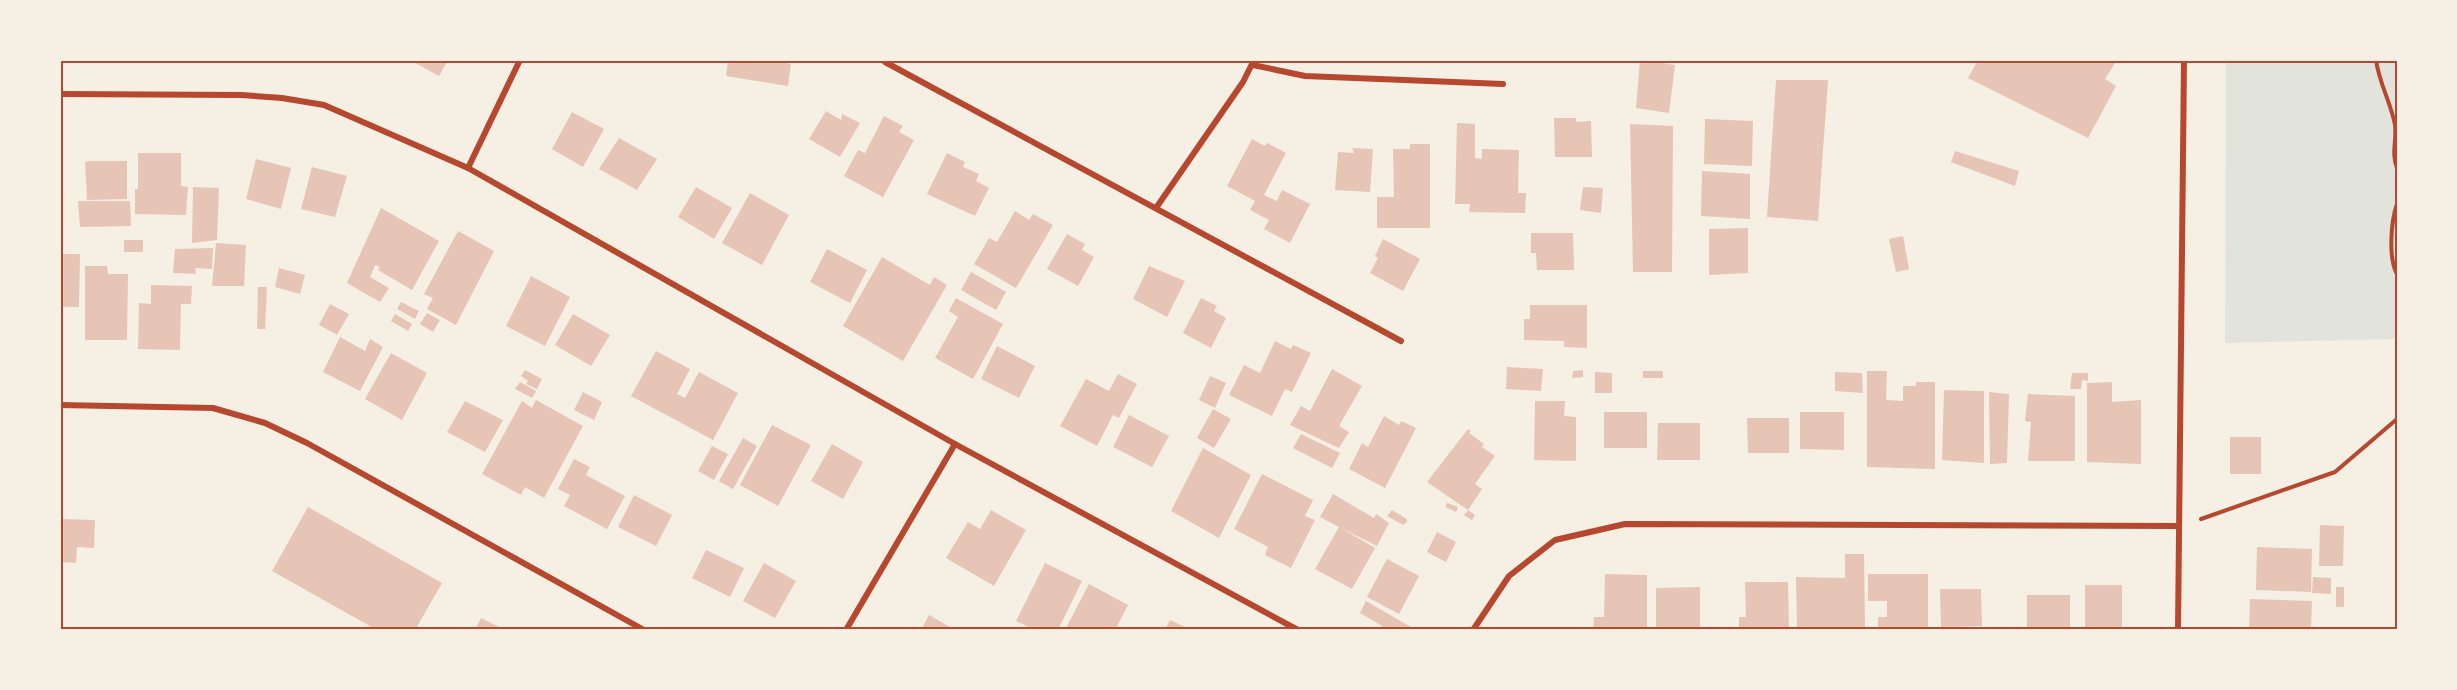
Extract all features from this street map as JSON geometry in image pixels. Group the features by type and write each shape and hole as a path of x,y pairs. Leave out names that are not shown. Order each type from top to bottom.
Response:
{"street":[{"path":"468,168 520,60"},
{"path":"2178,630 2184,60"},
{"path":"885,62 1401,341"},
{"path":"1156,208 1253,62 1305,76 1503,84"},
{"path":"60,94 241,95 282,98 324,105 468,168 955,444 1298,630"},
{"path":"60,405 213,408 265,423 307,443 645,630"},
{"path":"846,630 955,444"},
{"path":"1473,630 1509,576 1555,540 1625,524 2179,526"}],"path":[{"path":"2376,60 2378,76 2395,126 2393,159 2397,168"},
{"path":"2397,204 2391,240 2394,270 2397,274"},
{"path":"2179,526 2269,497 2335,472 2397,419"}],"shaded area":[{"path":"2226,60 2397,60 2397,339 2225,343"}],"building":[{"path":"410,60 448,60 439,76"},
{"path":"728,60 787,60 786,63 791,64 788,86 726,76"},
{"path":"1640,60 1675,65 1669,113 1636,108"},
{"path":"1978,60 2117,60 2105,79 2116,86 2088,138 1968,78"},
{"path":"1776,80 1828,80 1818,221 1767,217"},
{"path":"826,111 841,120 842,114 860,123 840,157 809,139"},
{"path":"572,112 604,129 583,167 552,149"},
{"path":"884,116 903,126 899,132 914,140 883,197 844,176 858,150 865,153"},
{"path":"1554,118 1576,118 1576,122 1591,121 1592,157 1555,157"},
{"path":"1705,119 1753,121 1752,166 1704,164"},
{"path":"1457,123 1475,124 1475,158 1482,159 1482,149 1519,150 1518,193 1526,193 1525,213 1469,212 1470,204 1455,204"},
{"path":"1630,124 1673,126 1672,272 1633,272"},
{"path":"619,138 657,159 637,190 599,169"},
{"path":"1252,139 1265,146 1267,143 1286,153 1264,195 1277,201 1282,190 1310,204 1290,243 1264,229 1269,220 1250,210 1255,201 1227,186"},
{"path":"1410,144 1430,144 1430,228 1377,228 1377,197 1394,197 1393,149 1410,149"},
{"path":"1352,148 1373,149 1370,192 1335,190 1338,152 1354,153"},
{"path":"1955,151 2019,171 2015,186 1951,162"},
{"path":"138,153 181,153 181,186 188,187 186,215 135,214"},
{"path":"947,153 965,162 963,167 979,174 976,181 989,188 975,216 927,194"},
{"path":"256,159 291,168 281,209 246,199"},
{"path":"127,161 127,199 87,200 85,162"},
{"path":"312,167 347,176 335,217 301,209"},
{"path":"1702,171 1750,174 1750,219 1701,216"},
{"path":"193,187 219,188 217,240 192,243"},
{"path":"696,187 732,208 714,239 678,217"},
{"path":"1583,187 1603,188 1601,213 1580,210"},
{"path":"750,193 789,215 762,265 722,243"},
{"path":"78,201 130,201 131,226 80,227"},
{"path":"381,208 439,241 412,290 378,270 380,267 375,265 370,277 389,288 380,302 347,283"},
{"path":"1015,211 1029,220 1033,214 1053,225 1016,288 974,264 989,238 997,242"},
{"path":"1748,228 1748,273 1709,275 1709,229"},
{"path":"458,231 494,251 456,325 427,309 433,298 424,294"},
{"path":"1531,233 1573,233 1574,270 1537,270 1536,253 1531,253"},
{"path":"1067,234 1085,244 1082,250 1094,257 1078,286 1047,269"},
{"path":"1903,236 1909,269 1896,272 1889,239"},
{"path":"1383,239 1420,259 1403,291 1370,273 1378,258 1375,256"},
{"path":"124,240 143,240 143,252 124,252"},
{"path":"216,243 246,245 244,286 212,286"},
{"path":"213,248 212,269 195,268 196,274 173,273 175,249"},
{"path":"827,249 867,270 850,303 810,282"},
{"path":"62,254 80,254 79,307 61,307"},
{"path":"882,257 930,285 934,277 947,285 903,361 843,326"},
{"path":"85,266 107,266 108,274 128,274 127,340 85,340"},
{"path":"1149,266 1185,281 1167,317 1133,299"},
{"path":"279,268 305,275 300,294 275,287"},
{"path":"971,272 1006,292 996,310 961,290"},
{"path":"531,276 570,297 545,346 506,326"},
{"path":"151,285 192,286 191,304 181,304 180,350 138,349 139,303 151,304"},
{"path":"258,287 267,287 265,329 257,329"},
{"path":"956,298 1003,324 973,379 935,358 958,317 949,311"},
{"path":"1201,298 1217,306 1214,311 1226,318 1211,348 1183,333"},
{"path":"401,302 419,311 415,319 397,309"},
{"path":"330,304 349,314 337,335 319,325"},
{"path":"1530,305 1587,305 1587,348 1564,347 1564,341 1524,340 1524,319 1530,319"},
{"path":"427,313 440,320 433,332 420,324"},
{"path":"395,314 412,324 408,331 391,321"},
{"path":"573,314 610,335 591,366 555,345"},
{"path":"340,337 365,351 370,339 383,347 360,391 323,372"},
{"path":"1275,341 1291,349 1293,345 1311,353 1292,392 1285,389 1272,416 1229,395 1244,365 1260,373"},
{"path":"997,346 1035,366 1019,398 981,379"},
{"path":"656,351 690,369 677,394 685,398 699,372 738,393 713,440 631,396"},
{"path":"391,353 427,373 402,420 365,399"},
{"path":"1507,367 1543,369 1541,391 1506,389"},
{"path":"1332,369 1362,386 1339,426 1349,432 1339,448 1290,425 1301,406 1310,411"},
{"path":"525,370 542,379 537,389 526,384 528,381 521,376"},
{"path":"1583,370 1583,377 1572,378 1573,371"},
{"path":"1643,371 1663,371 1663,378 1643,378"},
{"path":"1867,371 1887,371 1886,400 1903,401 1903,386 1916,386 1916,382 1935,382 1935,469 1867,467"},
{"path":"1595,372 1612,373 1612,393 1595,393"},
{"path":"1835,372 1862,373 1863,393 1835,391"},
{"path":"2072,373 2088,373 2088,381 2082,380 2081,389 2070,389"},
{"path":"1118,374 1137,384 1119,418 1113,415 1097,446 1060,426 1086,379 1109,391"},
{"path":"1210,376 1226,383 1215,408 1199,400"},
{"path":"520,382 536,391 532,398 515,389"},
{"path":"2112,382 2112,402 2141,400 2141,464 2087,462 2087,383"},
{"path":"1944,390 1984,391 1984,463 1942,460"},
{"path":"583,392 602,402 594,420 574,410"},
{"path":"1989,392 2009,394 2007,463 1990,464"},
{"path":"2028,394 2075,396 2075,461 2028,461 2031,422 2025,421"},
{"path":"536,400 583,426 544,498 525,487 521,495 482,474 522,401 532,408"},
{"path":"465,401 503,420 485,452 447,432"},
{"path":"1535,401 1565,401 1564,416 1576,417 1576,461 1534,460"},
{"path":"1213,409 1231,419 1214,448 1197,438"},
{"path":"1604,412 1647,412 1647,448 1604,448"},
{"path":"1800,412 1844,412 1844,450 1800,449"},
{"path":"1129,415 1169,436 1152,467 1113,447"},
{"path":"1384,416 1399,425 1401,421 1416,428 1385,488 1349,469 1362,443 1368,447"},
{"path":"1747,418 1789,418 1789,453 1748,453"},
{"path":"1658,423 1700,423 1700,460 1657,460"},
{"path":"772,425 811,445 778,506 740,485"},
{"path":"1468,429 1471,431 1469,433 1484,444 1482,447 1495,456 1475,484 1482,489 1468,510 1427,482"},
{"path":"1301,434 1340,453 1332,468 1293,448"},
{"path":"2230,437 2261,437 2261,474 2230,474"},
{"path":"743,438 757,446 733,489 719,481"},
{"path":"832,444 863,462 843,499 811,481"},
{"path":"712,446 728,454 714,480 698,471"},
{"path":"1203,448 1251,475 1219,538 1171,511"},
{"path":"574,459 590,467 586,475 625,496 607,529 564,506 570,495 558,489"},
{"path":"1262,474 1313,500 1305,516 1315,520 1291,568 1265,555 1268,547 1234,529"},
{"path":"1333,494 1374,518 1376,514 1389,523 1377,546 1341,528 1375,548 1352,589 1315,569 1339,527 1320,517"},
{"path":"634,495 672,515 656,546 618,527"},
{"path":"1447,503 1458,507 1456,512 1445,507"},
{"path":"308,507 442,583 415,630 377,630 272,571"},
{"path":"991,510 1026,530 994,586 946,558 968,522 980,529"},
{"path":"1392,510 1407,519 1407,522 1403,525 1387,516"},
{"path":"1468,510 1475,515 1472,520 1464,515"},
{"path":"60,519 95,520 94,548 77,547 76,563 60,562"},
{"path":"2320,525 2344,526 2343,566 2319,566"},
{"path":"1437,532 1456,542 1446,562 1427,552"},
{"path":"2257,547 2312,549 2311,592 2256,590"},
{"path":"706,550 744,568 730,597 692,578"},
{"path":"1845,554 1864,554 1865,630 1797,630 1796,577 1845,578"},
{"path":"1387,559 1419,576 1399,614 1367,597"},
{"path":"764,563 796,581 775,618 743,601"},
{"path":"1045,563 1082,581 1058,630 1035,630 1016,621"},
{"path":"1605,574 1647,575 1647,630 1593,630 1594,617 1604,617"},
{"path":"1868,574 1928,574 1928,630 1878,630 1878,617 1887,617 1887,601 1868,601"},
{"path":"2313,577 2331,578 2331,594 2312,593"},
{"path":"1745,582 1788,582 1789,630 1739,630 1739,617 1746,617"},
{"path":"1089,584 1128,605 1115,630 1065,630"},
{"path":"2085,585 2122,585 2122,629 2085,628"},
{"path":"1700,587 1700,630 1656,630 1656,588"},
{"path":"2336,587 2344,587 2344,607 2336,607"},
{"path":"1940,589 1981,589 1982,626 1941,627"},
{"path":"2027,595 2070,595 2070,630 2027,630"},
{"path":"2250,599 2312,601 2311,630 2249,630"},
{"path":"1366,601 1416,630 1389,630 1360,613"},
{"path":"929,615 950,627 949,630 921,630"},
{"path":"481,618 505,630 475,630"},
{"path":"1170,620 1191,630 1165,630"}]}
